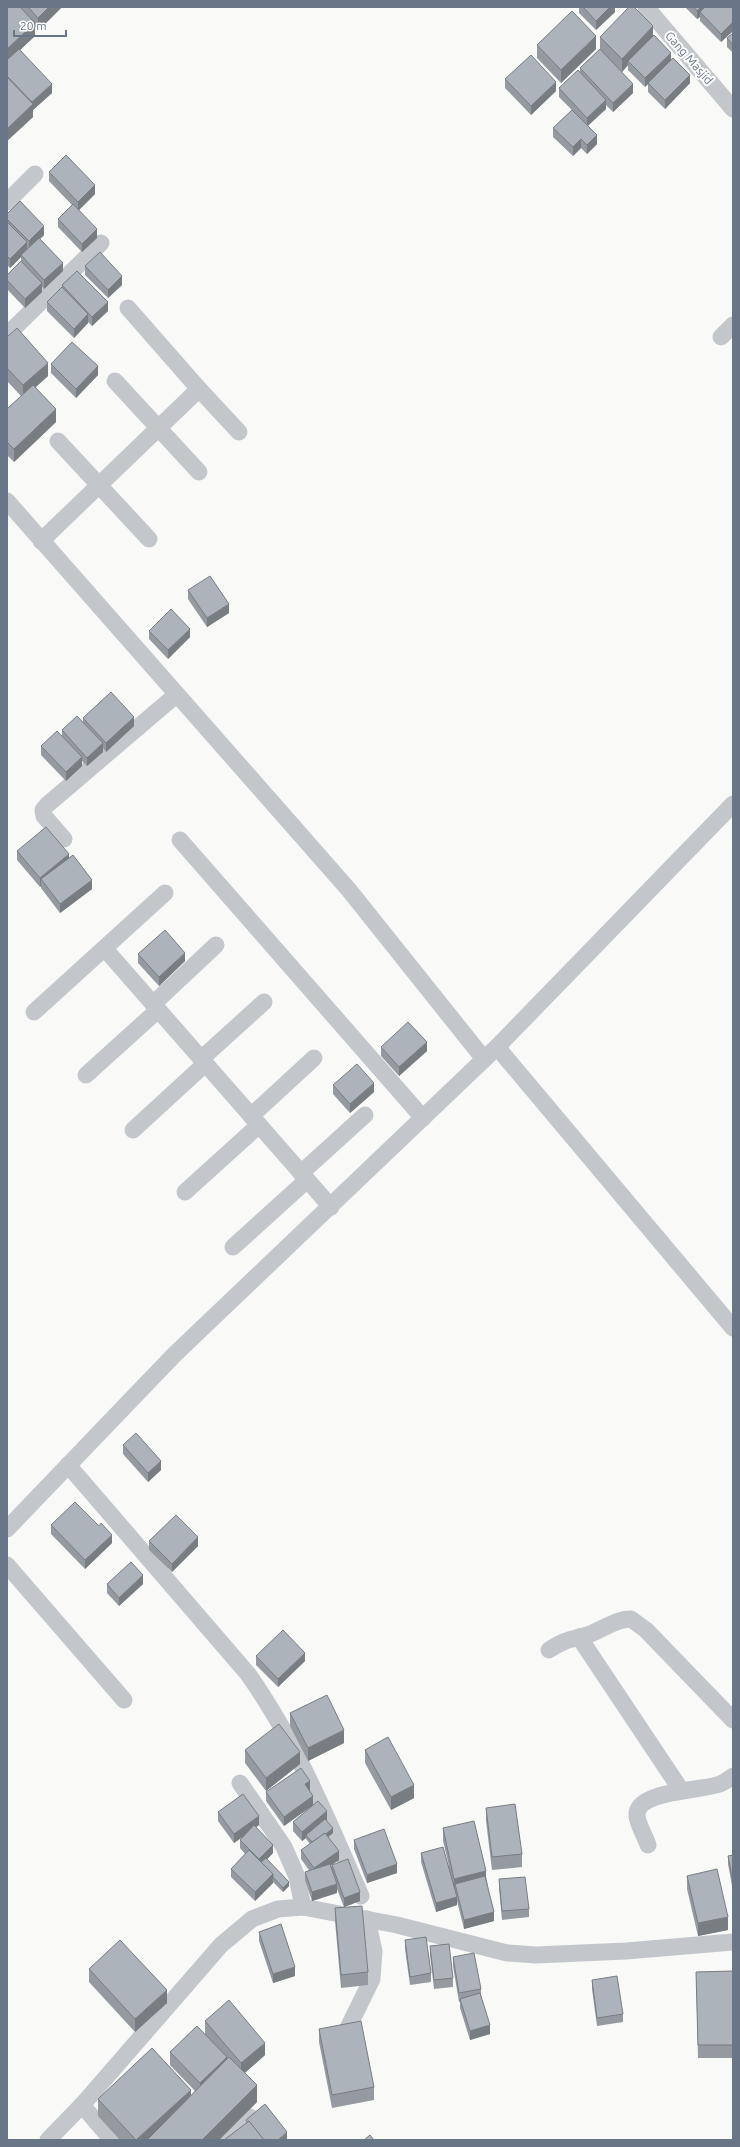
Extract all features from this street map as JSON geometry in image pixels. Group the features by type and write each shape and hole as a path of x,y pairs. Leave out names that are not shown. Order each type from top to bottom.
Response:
{"street":[{"name":"Gang Masjid","path":"646,7 733,109"},
{"path":"7,202 35,174"},
{"path":"7,335 101,243"},
{"path":"128,308 239,432"},
{"path":"721,337 733,325"},
{"path":"115,381 199,472"},
{"path":"42,541 199,389"},
{"path":"58,441 149,539"},
{"path":"7,501 733,1328"},
{"path":"64,839 44,816 43,810 47,804 176,695"},
{"path":"7,1529 174,1355 280,1252 331,1207 490,1053 733,804"},
{"path":"180,840 423,1118"},
{"path":"34,1012 165,893"},
{"path":"86,1075 216,945"},
{"path":"105,948 331,1207"},
{"path":"133,1130 264,1002"},
{"path":"184,1192 314,1058"},
{"path":"233,1247 366,1115"},
{"path":"68,1465 248,1674 265,1697 286,1734 361,1896"},
{"path":"7,1565 124,1700"},
{"path":"549,1650 567,1639 579,1637 616,1622 631,1619 646,1630 733,1720"},
{"path":"579,1637 681,1790"},
{"path":"648,1845 637,1817 638,1808 644,1802 681,1790 720,1784 733,1776"},
{"path":"240,1783 284,1846 297,1876 302,1907"},
{"path":"48,2140 82,2105 221,1945 238,1930 265,1913 278,1909 302,1907 367,1919 507,1953 536,1955 619,1951 733,1942"},
{"path":"346,2032 372,1978 374,1951 367,1919"},
{"path":"82,2105 112,2140"},
{"path":"225,2140 250,2116"}],"building":[{"path":"7,7 20,7 35,23 7,49"},
{"path":"28,7 49,7 38,18"},
{"path":"583,7 610,7 596,21"},
{"path":"629,7 634,7 653,26 622,59 600,37"},
{"path":"694,7 701,7 697,11"},
{"path":"705,7 733,7 733,22 721,34 700,12"},
{"path":"572,11 596,36 561,70 537,45"},
{"path":"733,33 733,45 727,38"},
{"path":"654,35 671,53 645,78 628,61"},
{"path":"19,49 52,84 32,102 7,76 7,60"},
{"path":"600,49 633,84 613,103 580,68"},
{"path":"531,55 556,82 531,106 505,79"},
{"path":"673,58 690,75 665,100 648,83"},
{"path":"578,70 606,100 587,118 559,88"},
{"path":"7,77 33,104 7,129"},
{"path":"572,110 597,135 587,145 581,139 573,147 553,128"},
{"path":"66,155 95,185 78,202 49,172"},
{"path":"20,201 44,226 29,241 7,219 7,214"},
{"path":"73,204 97,229 82,244 58,219"},
{"path":"7,222 27,242 10,259 7,256"},
{"path":"39,238 63,263 44,280 21,255"},
{"path":"100,252 122,276 108,290 85,266"},
{"path":"21,261 42,283 25,299 7,280 7,275"},
{"path":"77,271 108,302 92,317 62,285"},
{"path":"62,287 88,314 74,329 47,302"},
{"path":"17,328 48,363 23,385 7,368 7,337"},
{"path":"72,342 98,366 76,389 51,364"},
{"path":"33,385 56,409 14,449 7,442 7,409"},
{"path":"210,576 229,604 207,618 188,590"},
{"path":"171,609 190,629 168,650 149,631"},
{"path":"111,692 134,717 106,743 83,718"},
{"path":"77,716 103,743 87,758 62,730"},
{"path":"57,731 82,757 66,772 41,746"},
{"path":"46,827 69,854 40,878 17,851"},
{"path":"73,855 92,880 60,904 41,879"},
{"path":"165,930 185,953 159,977 138,954"},
{"path":"408,1022 427,1042 399,1067 381,1047"},
{"path":"357,1064 374,1083 350,1104 333,1085"},
{"path":"136,1433 161,1461 148,1473 123,1445"},
{"path":"75,1502 99,1526 101,1523 112,1535 85,1560 51,1525"},
{"path":"176,1515 198,1537 172,1564 149,1541"},
{"path":"131,1562 143,1575 119,1598 107,1584"},
{"path":"283,1630 305,1653 278,1679 256,1656"},
{"path":"327,1695 344,1730 308,1748 290,1713"},
{"path":"279,1724 300,1752 266,1778 245,1750"},
{"path":"388,1737 414,1785 391,1797 365,1750"},
{"path":"301,1768 310,1781 305,1784 313,1796 284,1817 266,1792"},
{"path":"243,1794 259,1816 234,1834 218,1812"},
{"path":"318,1801 327,1811 302,1832 293,1822"},
{"path":"515,1804 522,1854 492,1857 486,1808"},
{"path":"325,1819 333,1828 312,1842 306,1835"},
{"path":"474,1821 486,1871 454,1879 443,1828"},
{"path":"254,1825 273,1845 259,1859 240,1840"},
{"path":"384,1829 397,1864 367,1875 354,1840"},
{"path":"325,1833 339,1851 314,1868 301,1850"},
{"path":"443,1847 457,1897 436,1903 421,1853"},
{"path":"249,1850 273,1874 255,1892 231,1869"},
{"path":"733,1855 733,1882 728,1856"},
{"path":"266,1858 289,1882 283,1888 273,1877 273,1874 261,1862"},
{"path":"348,1859 360,1892 344,1898 332,1865"},
{"path":"330,1864 337,1884 312,1892 305,1872"},
{"path":"717,1869 728,1917 698,1923 687,1876"},
{"path":"485,1876 494,1912 464,1920 455,1884"},
{"path":"525,1877 529,1909 502,1911 499,1879"},
{"path":"362,1906 368,1972 341,1975 335,1908"},
{"path":"281,1924 295,1967 273,1974 259,1932"},
{"path":"426,1937 431,1973 410,1977 405,1940"},
{"path":"120,1940 167,1990 135,2019 89,1969"},
{"path":"449,1944 453,1978 434,1980 430,1946"},
{"path":"474,1953 481,1989 459,1993 453,1957"},
{"path":"733,1971 733,2045 698,2045 696,1972"},
{"path":"617,1976 623,2014 597,2018 592,1980"},
{"path":"480,1993 490,2025 470,2031 460,1999"},
{"path":"229,2000 265,2043 241,2063 205,2021"},
{"path":"361,2021 374,2087 332,2095 319,2029"},
{"path":"197,2026 227,2057 200,2083 170,2052"},
{"path":"152,2048 191,2090 136,2140 98,2099"},
{"path":"229,2057 257,2085 202,2140 149,2140 148,2139"},
{"path":"265,2104 287,2132 278,2140 264,2140 249,2121 247,2122 246,2120"},
{"path":"249,2121 264,2140 224,2140"},
{"path":"370,2135 374,2140 364,2140"}]}
